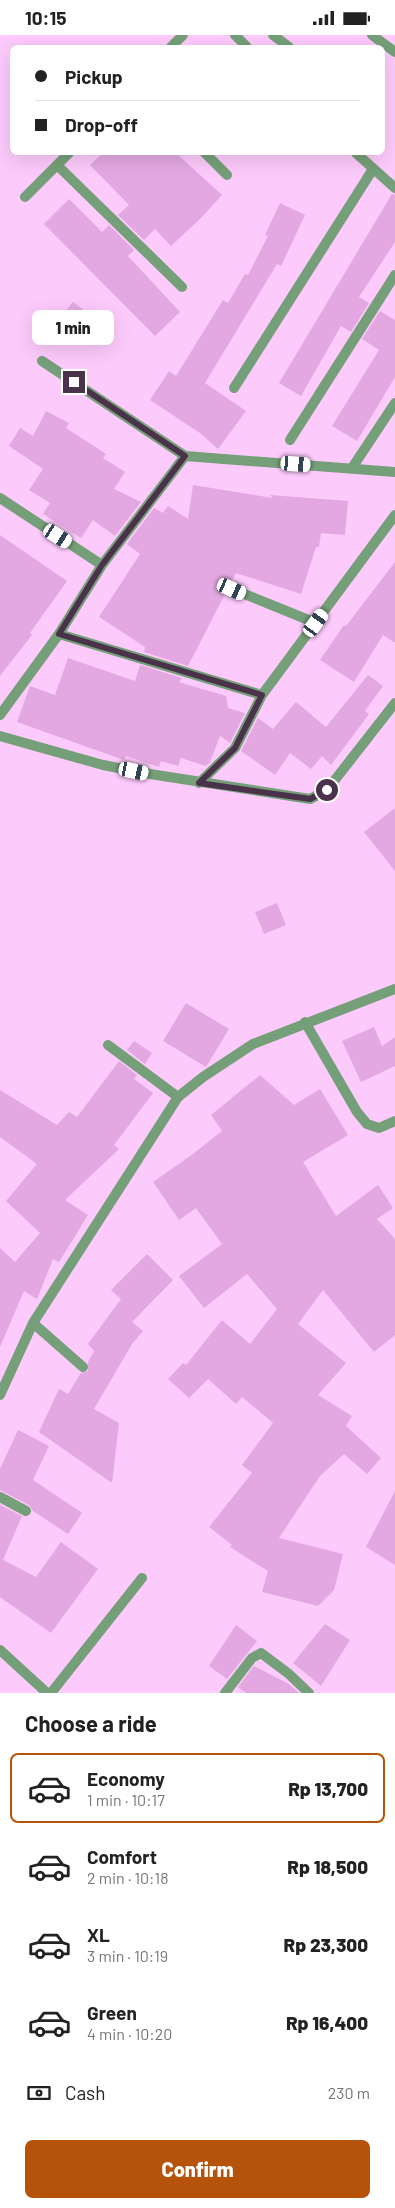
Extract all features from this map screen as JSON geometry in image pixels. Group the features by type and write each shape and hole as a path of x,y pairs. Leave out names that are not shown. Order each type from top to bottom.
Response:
{"street":[{"path":"173,45 183,35"},
{"path":"235,35 245,45"},
{"path":"273,35 286,45"},
{"path":"372,35 395,52"},
{"path":"25,197 67,155"},
{"path":"208,155 227,175"},
{"path":"358,155 395,188"},
{"path":"57,165 182,287"},
{"path":"234,388 373,169"},
{"path":"290,440 395,275"},
{"path":"42,361 185,456 395,472"},
{"path":"352,468 395,403"},
{"path":"0,715 59,634 102,565 185,456"},
{"path":"0,498 102,565"},
{"path":"199,783 235,748 262,695 395,515"},
{"path":"232,589 316,623"},
{"path":"59,634 262,695"},
{"path":"0,736 103,765 199,783 310,799 327,790 395,703"},
{"path":"0,1395 4,1372 33,1323 178,1097 203,1077 253,1044 305,1022 395,989"},
{"path":"305,1022 357,1112 367,1124 379,1128 395,1121"},
{"path":"108,1045 178,1097"},
{"path":"33,1323 83,1367"},
{"path":"0,1497 26,1511"},
{"path":"51,1693 142,1578"},
{"path":"0,1650 47,1693"},
{"path":"224,1693 252,1657 261,1653 289,1674 308,1693"}],"building":[{"path":"101,155 178,155 222,195 171,246 155,229 144,240 118,215 129,205 90,165"},
{"path":"392,194 395,195 395,242 359,297 369,303 351,332 341,326 301,396 279,383"},
{"path":"69,199 102,232 109,225 134,250 128,256 180,312 155,336 44,224"},
{"path":"280,203 305,215 281,266 277,264 205,383 246,411 218,449 200,433 150,400 169,371 176,376 223,300 228,303 245,274 248,275 268,236 265,235"},
{"path":"73,302 89,314 66,345 49,332"},
{"path":"380,311 395,320 395,377 357,441 332,426 379,350 362,339"},
{"path":"46,411 69,423 66,428 106,454 103,458 125,472 114,489 141,502 115,536 93,520 81,538 43,514 50,503 29,490 43,469 9,446 20,428 33,436"},
{"path":"193,485 273,498 270,495 348,501 345,535 321,533 319,547 316,547 301,594 236,573 231,582 226,586 226,592 188,666 144,652 145,647 99,617 140,554 127,544 154,508 163,513 168,506 188,519"},
{"path":"0,535 67,581 30,633 32,635 0,676"},
{"path":"395,562 395,643 383,635 354,682 320,660 344,625 346,626"},
{"path":"68,658 135,681 140,665 182,678 179,682 226,696 228,708 245,713 230,743 220,736 210,762 206,766 181,758 178,766 161,761 159,767 126,756 124,760 17,722 30,686 55,695"},
{"path":"368,675 383,686 365,711 369,714 331,765 322,756 311,769 290,753 275,775 241,751 258,718 273,729 296,702 326,727"},
{"path":"395,808 395,871 364,832"},
{"path":"277,903 286,925 264,934 255,912"},
{"path":"186,1003 229,1029 206,1067 163,1041"},
{"path":"374,1027 382,1046 395,1037 395,1066 361,1082 342,1041"},
{"path":"134,1041 152,1053 145,1064 127,1050"},
{"path":"119,1061 137,1075 134,1079 153,1093 114,1145 119,1149 65,1200 88,1215 59,1262 53,1259 37,1299 24,1291 0,1347 0,1248 15,1262 40,1233 6,1201 37,1164 0,1137 0,1090 57,1125 69,1112 77,1117"},
{"path":"260,1075 294,1105 320,1089 348,1135 303,1162 336,1216 378,1185 393,1208 377,1219 395,1239 395,1335 374,1352 323,1290 298,1324 346,1363 318,1395 352,1416 346,1426 381,1458 367,1474 344,1454 320,1476 279,1538 343,1554 334,1590 318,1606 262,1592 268,1571 230,1547 232,1545 209,1527 252,1473 242,1465 273,1423 242,1397 236,1404 208,1379 189,1398 168,1379 183,1363 186,1365 222,1320 250,1344 277,1309 247,1274 204,1308 179,1276 222,1244 196,1208 179,1220 153,1182 222,1131 211,1115"},
{"path":"147,1254 173,1280 132,1322 143,1331 132,1344 94,1409 119,1423 112,1483 39,1432 59,1389 68,1394 81,1373 88,1371 88,1362 94,1351 88,1344 121,1299 111,1290"},
{"path":"18,1430 49,1446 33,1480 82,1513 68,1534 33,1511 29,1505 0,1490 0,1469"},
{"path":"395,1491 395,1565 366,1547"},
{"path":"0,1505 22,1516 3,1560 36,1577 61,1542 98,1569 51,1633 0,1597"},
{"path":"325,1624 350,1640 321,1686 293,1663"},
{"path":"236,1625 257,1641 227,1679 209,1666"},
{"path":"254,1666 289,1684 299,1693 246,1693 238,1687"}],"route":[{"path":"74,382 185,456 102,565 59,634 262,695 235,748 199,783 310,799 319,796 327,790"}]}
